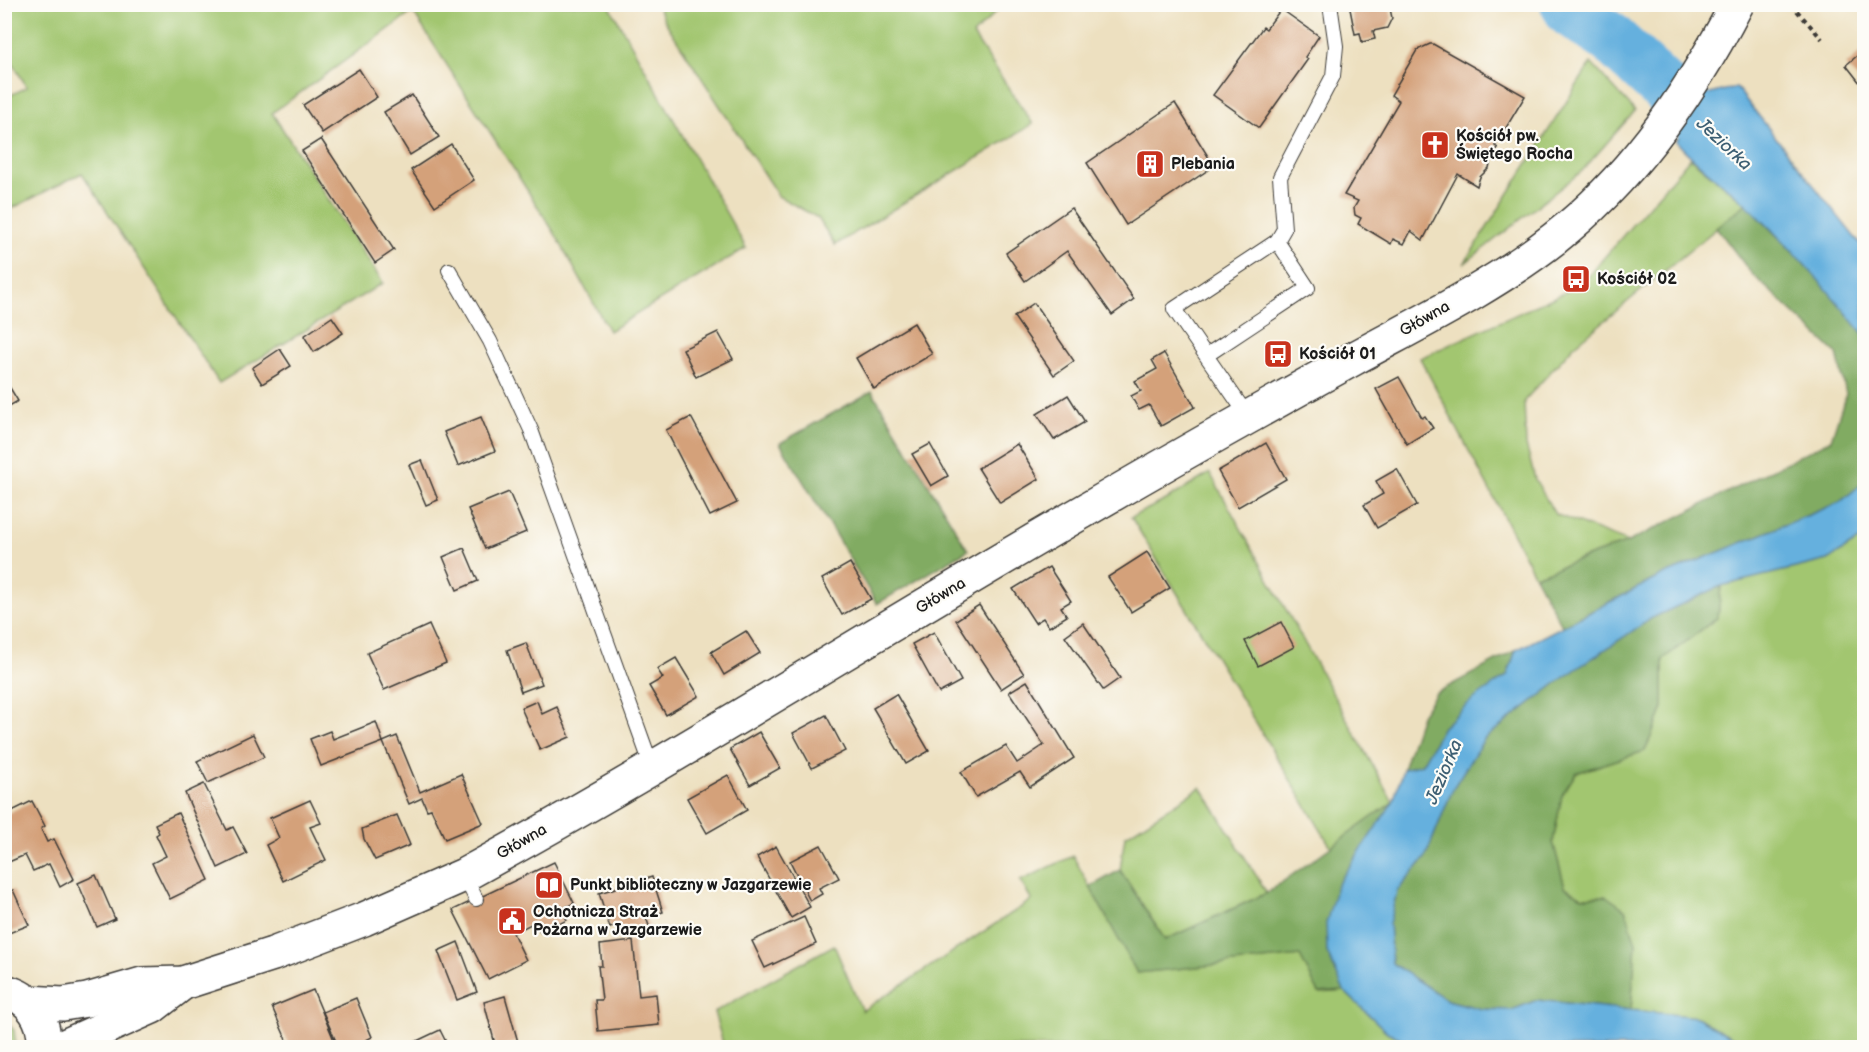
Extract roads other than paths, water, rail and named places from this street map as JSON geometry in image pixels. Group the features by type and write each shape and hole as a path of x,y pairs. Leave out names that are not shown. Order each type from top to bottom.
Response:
{"street":[{"name":"Główna","path":"16,997 63,1004 87,1000 142,984 183,983 273,954 364,919 470,887 652,767 1086,510 1424,321 1501,275 1555,238 1610,189 1653,135 1717,42 1737,4"},
{"name":"Główna","path":"60,1047 152,1007 183,983"},
{"path":"16,997 41,1022 44,1047"}],"lane":[{"path":"1249,418 1174,309 1277,241 1284,229 1280,177 1333,76 1336,46 1330,4"},
{"path":"1207,355 1308,288 1277,241"},
{"path":"449,270 490,341 531,430 652,767"}],"water":[{"path":"1736,87 1864,249 1864,335 1778,236 1676,141 1710,94"},
{"path":"1864,482 1864,537 1828,560 1721,586 1652,618 1563,678 1484,739 1453,788 1425,858 1397,891 1389,924 1392,963 1447,1000 1482,1009 1512,1010 1537,1000 1697,1017 1749,1047 1421,1048 1387,1032 1344,991 1327,952 1326,923 1337,885 1393,802 1403,769 1422,764 1443,727 1472,700 1507,676 1516,650 1663,575 1840,502"}],"waterway":[{"name":"Jeziorka","path":"1566,4 1571,12 1610,38 1746,164"}],"place":[{"name":"Kościół pw. Świętego Rocha","path":"1435,145"},
{"name":"Plebania","path":"1150,164"},
{"name":"Kościół 02","path":"1576,279"},
{"name":"Kościół 01","path":"1278,354"},
{"name":"Punkt biblioteczny w Jazgarzewie","path":"549,885"},
{"name":"Ochotnicza Straż Pożarna w Jazgarzewie","path":"512,921"}]}
